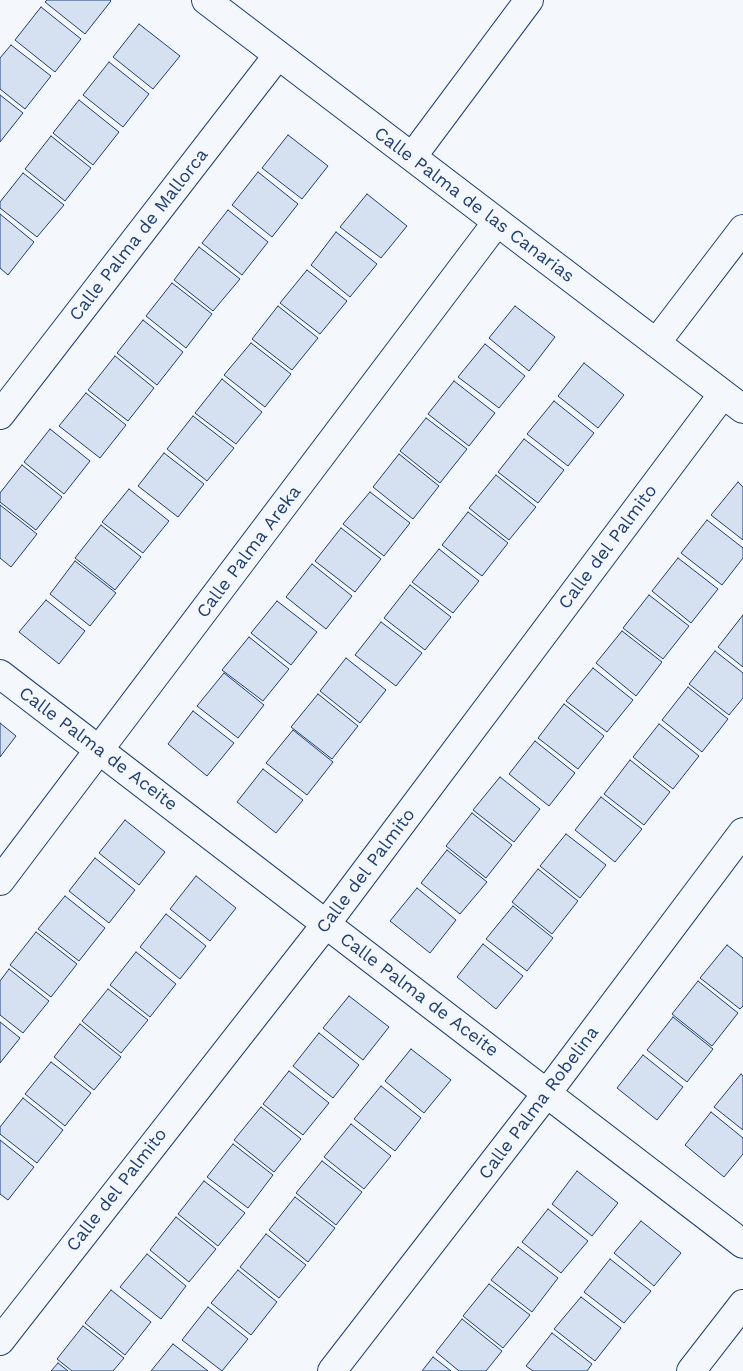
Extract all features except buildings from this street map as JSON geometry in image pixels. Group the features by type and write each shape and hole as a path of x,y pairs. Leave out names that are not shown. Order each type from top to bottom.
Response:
{"street":[{"name":"Calle Palma de las Canarias","path":"206,0 733,402"},
{"path":"412,157 530,0"},
{"name":"Calle Palma de Mallorca","path":"0,415 278,55"},
{"name":"Calle Palma Areka","path":"0,881 497,222"},
{"path":"656,343 743,229"},
{"name":"Calle del Palmito","path":"0,1341 733,402"},
{"name":"Calle Palma de Aceite","path":"0,674 743,1244"},
{"name":"Calle Palma Robelina","path":"332,1371 547,1093 743,832"},
{"path":"690,1371 743,1304"}]}
